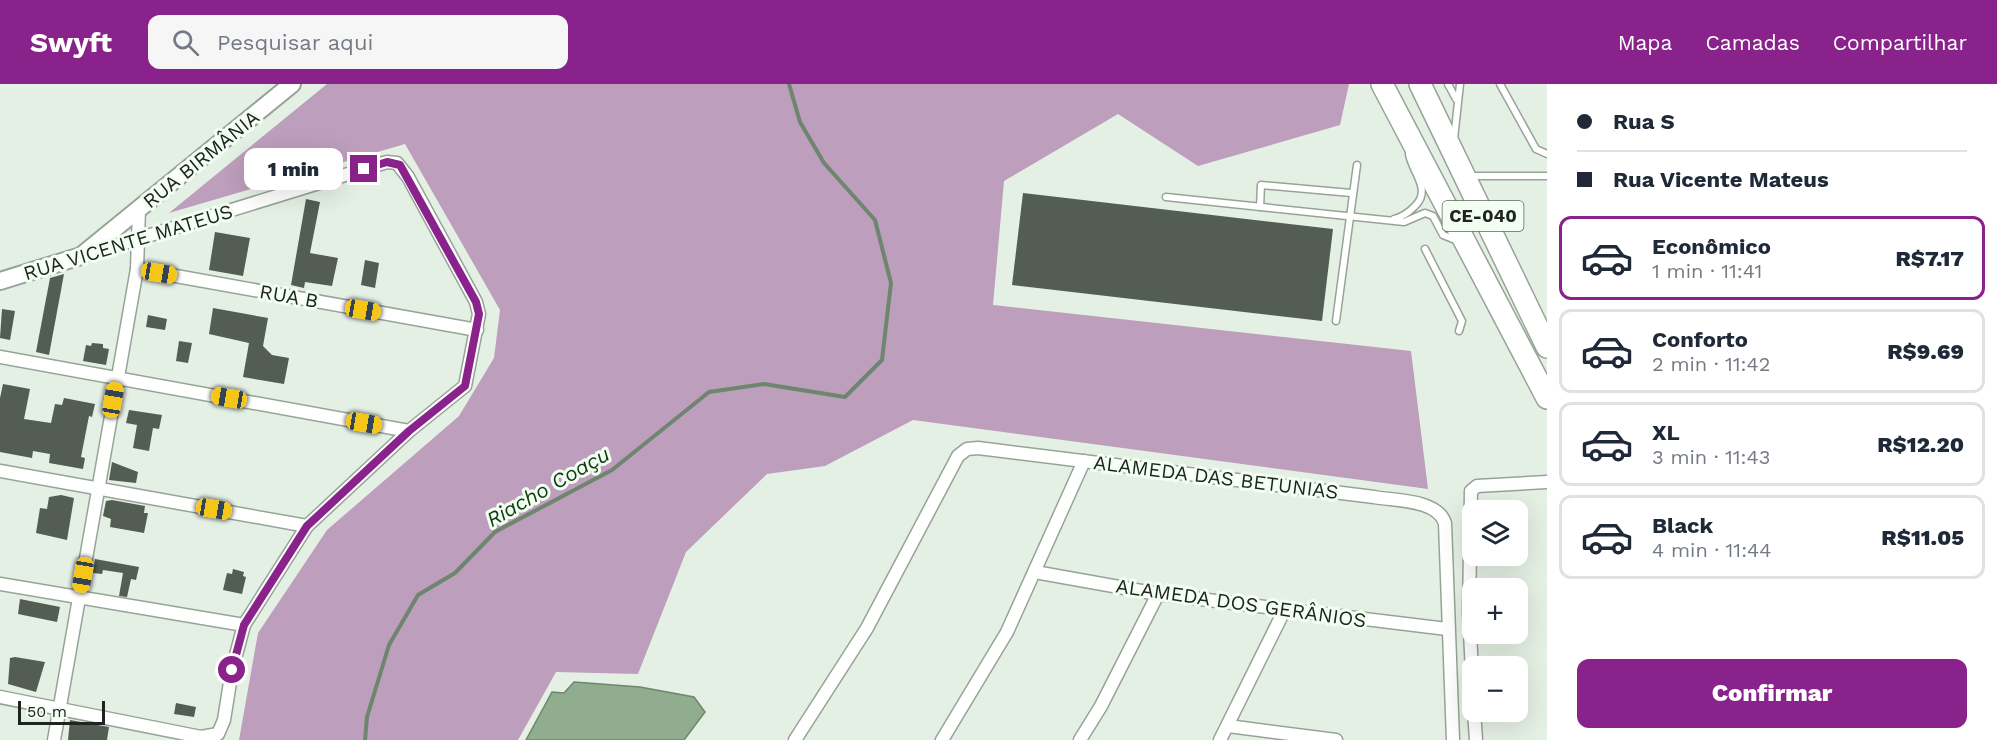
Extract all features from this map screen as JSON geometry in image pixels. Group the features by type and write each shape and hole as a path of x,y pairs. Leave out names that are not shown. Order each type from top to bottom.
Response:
{"highway":[{"name":"CE-040","path":"1382,84 1469,245 1547,398"},
{"name":"CE-040","path":"1420,84 1545,340"}],"street":[{"name":"RUA BIRMÂNIA","path":"81,256 292,84"},
{"name":"RUA VICENTE MATEUS","path":"0,281 393,162 403,169 476,302 479,314 477,330"},
{"path":"54,740 137,269 139,209"},
{"name":"RUA B","path":"137,269 477,330"},
{"path":"0,697 60,708 165,735 209,736 218,734 224,720 232,670 244,625 307,526 409,431 465,386 477,330"},
{"path":"0,357 409,431"},
{"name":"ALAMEDA DAS BETUNIAS","path":"795,740 810,713 867,628 958,456 967,449 978,448 1084,461 1427,506 1439,513 1445,523 1447,629"},
{"path":"942,740 1006,632 1084,461"},
{"path":"0,471 307,526"},
{"path":"1471,656 1469,612 1471,491 1478,486 1547,483"},
{"name":"ALAMEDA DOS GERÂNIOS","path":"1035,572 1158,594 1447,629"},
{"path":"0,584 244,625"},
{"path":"1080,740 1101,706 1158,594"},
{"path":"1220,740 1284,610"},
{"path":"1447,629 1453,740"},
{"path":"1475,722 1476,740"},
{"path":"1228,726 1336,740"}],"lane":[{"path":"1448,84 1456,100"},
{"path":"1453,154 1456,100 1460,84"},
{"path":"1500,84 1536,149 1547,154"},
{"path":"1387,220 1402,217 1423,196 1423,188 1410,160 1405,124"},
{"path":"1336,321 1351,193 1357,165"},
{"path":"1464,176 1547,176"},
{"path":"1260,207 1261,184 1351,193"},
{"path":"1166,197 1404,222 1425,213 1433,216 1443,235 1469,245"},
{"path":"1425,249 1462,321 1459,331"}],"shaded area":[{"path":"327,84 1349,84 1340,125 1198,166 1118,114 1004,181 993,305 1411,351 1428,489 913,420 825,466 767,474 686,552 638,674 556,672 518,740 239,740 258,633 327,530 459,416 494,358 500,310 405,144 169,213"},
{"path":"574,682 640,687 694,697 705,712 684,740 526,740 552,692 564,693"}],"building":[{"path":"1023,193 1333,229 1322,321 1012,285"},
{"path":"306,199 320,202 310,253 338,258 332,286 305,282 304,288 291,285"},
{"path":"215,232 250,238 243,276 209,270"},
{"path":"365,260 379,263 375,288 361,285"},
{"path":"64,274 49,355 36,352 50,278"},
{"path":"213,308 268,318 263,346 272,355 289,358 284,384 243,377 249,343 209,334"},
{"path":"2,309 15,311 10,340 0,338"},
{"path":"148,315 167,319 165,330 146,327"},
{"path":"179,341 192,343 188,363 176,361"},
{"path":"92,343 103,344 103,348 109,349 106,365 83,361 86,345 91,346"},
{"path":"3,384 30,389 24,419 51,423 55,404 62,405 64,398 95,404 92,417 89,416 81,457 85,458 83,469 49,463 50,454 33,451 32,458 0,452 0,398"},
{"path":"129,410 162,415 159,429 153,428 149,451 133,448 137,425 126,423"},
{"path":"112,462 138,472 136,483 109,480"},
{"path":"61,495 74,498 67,540 36,533 40,508 47,509 49,497"},
{"path":"106,501 145,506 144,513 148,513 144,533 110,527 111,519 103,516"},
{"path":"95,559 139,567 136,580 131,579 127,597 119,596 123,573 103,570 102,574 93,573"},
{"path":"233,569 244,572 243,576 246,577 242,594 223,590 227,573 232,574"},
{"path":"20,599 60,607 57,622 18,614"},
{"path":"10,658 45,662 36,692 8,684"},
{"path":"176,703 196,707 194,717 174,714"},
{"path":"70,720 109,727 107,740 68,740"}],"waterway":[{"name":"Riacho Coaçu","path":"365,740 367,717 389,645 418,595 455,573 495,532 612,470 709,392 764,384 845,397 882,360 891,283 875,220 824,163 800,122 789,84"}],"route":[{"path":"232,670 244,625 307,526 409,431 465,386 471,365 479,314 469,288 400,165 387,162 364,169"}]}
